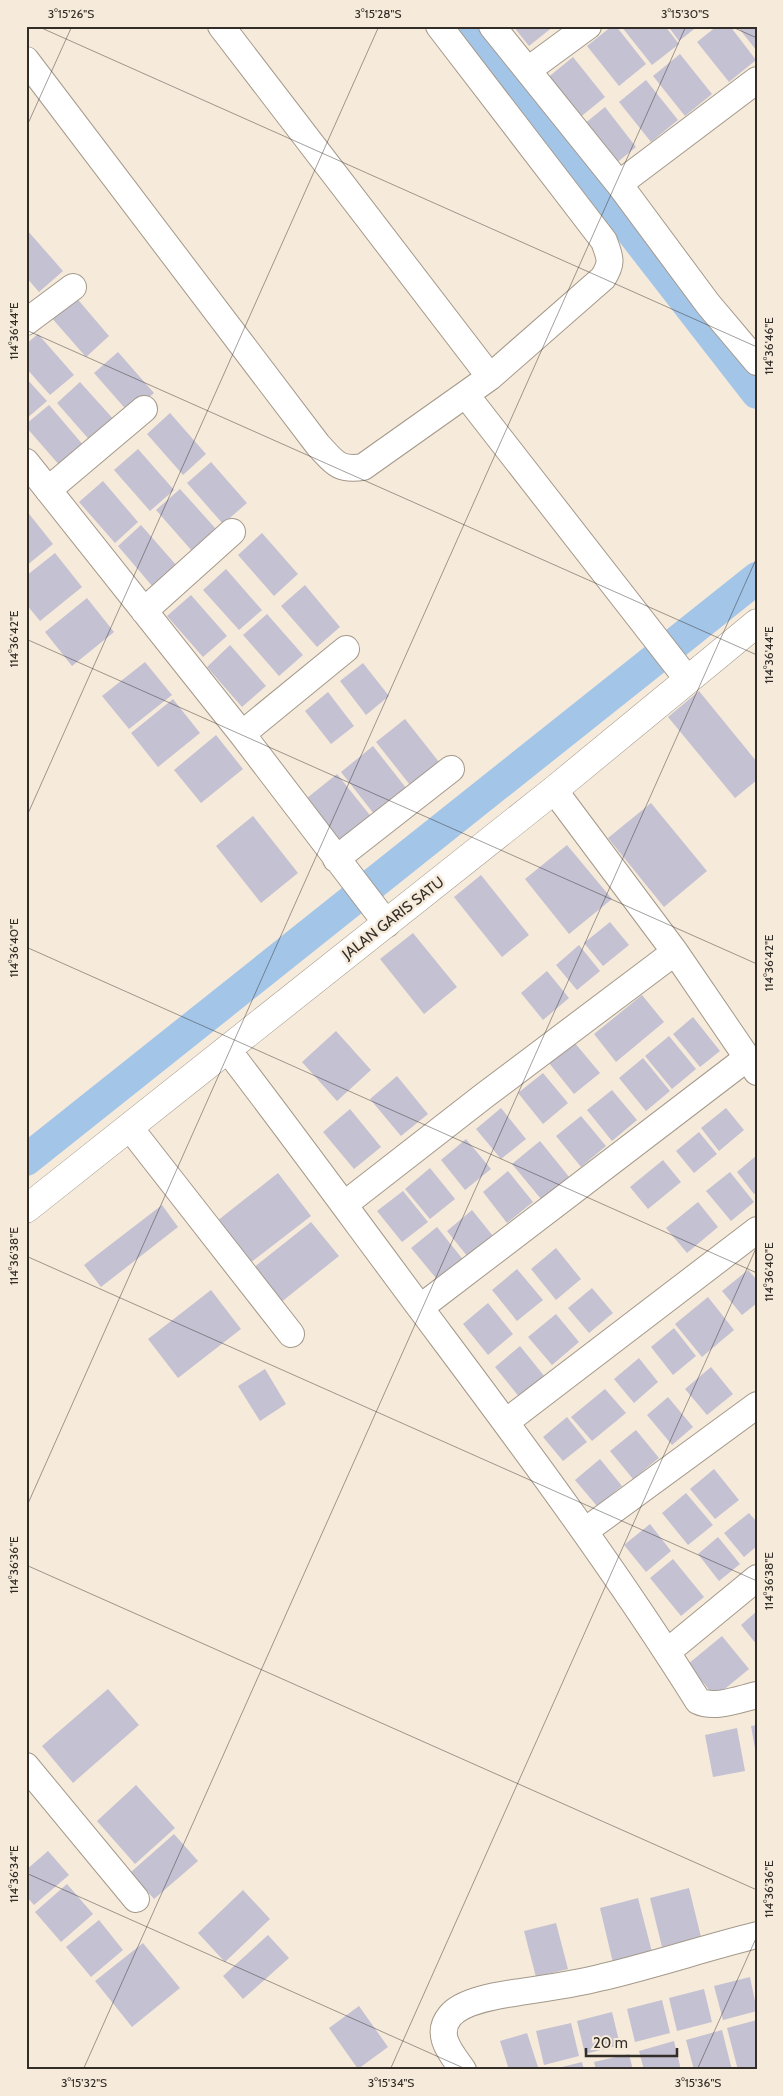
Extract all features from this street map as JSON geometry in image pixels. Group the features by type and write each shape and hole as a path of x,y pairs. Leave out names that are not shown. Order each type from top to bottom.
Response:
{"street":[{"path":"221,26 490,377"},
{"path":"26,60 318,446 333,461 348,469 363,467 490,377 603,278 610,268 610,259 604,240 439,26"},
{"path":"492,26 620,184 708,304 757,362"},
{"path":"528,70 588,26"},
{"path":"620,184 757,80"},
{"path":"26,322 73,287"},
{"path":"466,395 683,673"},
{"path":"48,490 144,409"},
{"path":"26,462 242,734 380,915"},
{"path":"144,611 232,532"},
{"name":"JALAN GARIS SATU","path":"26,1209 130,1128 227,1048 380,915 554,790 683,673 757,624"},
{"path":"242,734 346,649"},
{"path":"342,866 451,769"},
{"path":"421,1308 752,1065 675,952 554,790"},
{"path":"345,1204 485,1094 675,952"},
{"path":"227,1048 345,1204 586,1531 698,1701 714,1704 757,1695"},
{"path":"130,1128 291,1334"},
{"path":"506,1422 757,1230"},
{"path":"586,1531 757,1405"},
{"path":"667,1652 757,1578"},
{"path":"26,1766 136,1899"},
{"path":"463,2070 444,2038 444,2027 448,2018 458,2008 508,1994 603,1977 757,1935"}],"building":[{"path":"513,26 554,26 529,46"},
{"path":"612,26 616,26 646,64 619,86 587,46"},
{"path":"621,26 665,26 679,44 652,65"},
{"path":"668,26 698,26 679,41"},
{"path":"717,26 730,26 756,60 729,82 697,42"},
{"path":"737,26 757,26 757,51"},
{"path":"680,54 712,94 685,116 653,76"},
{"path":"573,57 605,97 578,119 546,79"},
{"path":"646,80 678,120 651,142 619,102"},
{"path":"605,107 636,147 609,169 578,129"},
{"path":"27,230 63,271 39,292 26,277"},
{"path":"74,295 109,336 86,357 50,316"},
{"path":"38,334 74,375 50,395 26,368 26,344"},
{"path":"118,352 154,393 130,414 94,373"},
{"path":"26,378 47,401 26,419"},
{"path":"80,382 116,422 93,444 57,403"},
{"path":"49,405 84,446 61,467 26,427 26,424"},
{"path":"170,413 206,454 183,475 147,434"},
{"path":"138,449 174,490 150,511 114,470"},
{"path":"211,462 247,503 223,524 187,483"},
{"path":"103,481 138,522 115,543 79,502"},
{"path":"180,489 216,529 192,551 156,510"},
{"path":"26,510 53,544 26,566"},
{"path":"141,525 177,566 153,587 118,546"},
{"path":"262,533 298,574 274,596 238,555"},
{"path":"55,553 82,587 40,621 26,604 26,576"},
{"path":"226,569 262,610 239,630 203,590"},
{"path":"305,585 340,627 317,647 281,606"},
{"path":"191,595 227,636 203,657 167,616"},
{"path":"87,598 114,632 72,666 45,632"},
{"path":"267,614 303,655 279,676 243,635"},
{"path":"230,645 266,686 242,707 207,667"},
{"path":"145,662 172,695 129,729 102,696"},
{"path":"363,663 389,696 366,715 340,681"},
{"path":"699,691 757,762 757,780 735,798 668,717"},
{"path":"328,692 354,726 331,744 305,711"},
{"path":"173,699 200,733 158,767 131,733"},
{"path":"405,719 439,762 410,785 376,742"},
{"path":"216,735 243,769 201,803 174,770"},
{"path":"373,746 410,793 378,819 341,772"},
{"path":"337,774 373,819 342,843 307,798"},
{"path":"651,803 707,871 664,907 608,838"},
{"path":"253,816 298,873 261,903 216,846"},
{"path":"567,845 612,899 569,934 525,879"},
{"path":"481,875 529,935 502,957 454,897"},
{"path":"610,922 629,945 603,966 584,943"},
{"path":"413,933 457,987 424,1014 380,959"},
{"path":"579,945 600,971 577,990 556,965"},
{"path":"547,971 569,998 543,1020 521,993"},
{"path":"642,995 664,1022 616,1062 594,1034"},
{"path":"693,1017 720,1051 700,1067 673,1034"},
{"path":"336,1031 371,1070 337,1101 302,1062"},
{"path":"669,1036 696,1069 672,1089 645,1056"},
{"path":"574,1042 600,1073 574,1094 549,1063"},
{"path":"643,1058 670,1091 646,1111 619,1078"},
{"path":"543,1073 568,1103 543,1124 518,1093"},
{"path":"397,1076 428,1114 401,1136 370,1099"},
{"path":"612,1090 637,1120 612,1141 587,1110"},
{"path":"501,1108 526,1139 501,1159 476,1129"},
{"path":"726,1108 744,1130 719,1151 701,1128"},
{"path":"350,1109 381,1147 354,1169 323,1132"},
{"path":"581,1116 606,1146 581,1167 556,1136"},
{"path":"699,1132 717,1154 694,1173 676,1151"},
{"path":"466,1139 491,1169 465,1190 441,1160"},
{"path":"540,1141 574,1183 546,1205 512,1164"},
{"path":"757,1155 757,1192 754,1194 737,1172"},
{"path":"663,1160 681,1182 648,1209 630,1187"},
{"path":"430,1168 455,1199 430,1219 405,1189"},
{"path":"508,1171 533,1202 507,1223 483,1192"},
{"path":"730,1172 754,1202 731,1221 706,1191"},
{"path":"278,1173 311,1216 250,1263 217,1221"},
{"path":"403,1191 428,1222 402,1242 377,1211"},
{"path":"698,1202 718,1227 687,1253 666,1228"},
{"path":"162,1205 178,1227 101,1287 84,1265"},
{"path":"472,1210 497,1241 472,1262 447,1231"},
{"path":"311,1222 339,1256 275,1307 248,1272"},
{"path":"437,1227 465,1262 440,1283 411,1248"},
{"path":"556,1248 581,1279 556,1300 531,1269"},
{"path":"517,1269 543,1300 517,1321 492,1290"},
{"path":"748,1270 757,1280 757,1303 742,1315 722,1291"},
{"path":"592,1288 613,1313 589,1333 568,1308"},
{"path":"211,1290 241,1329 178,1378 148,1339"},
{"path":"708,1297 734,1330 702,1357 675,1324"},
{"path":"488,1303 513,1334 488,1355 463,1324"},
{"path":"556,1314 579,1342 552,1365 528,1337"},
{"path":"674,1328 696,1356 673,1375 651,1347"},
{"path":"520,1346 545,1377 520,1398 495,1367"},
{"path":"639,1358 658,1382 634,1403 614,1379"},
{"path":"711,1367 733,1394 707,1415 685,1389"},
{"path":"265,1369 286,1404 260,1421 238,1386"},
{"path":"605,1389 626,1413 592,1441 571,1417"},
{"path":"668,1397 693,1427 672,1445 647,1415"},
{"path":"567,1417 587,1442 563,1461 543,1437"},
{"path":"636,1430 659,1458 633,1479 610,1451"},
{"path":"600,1459 622,1486 597,1506 575,1480"},
{"path":"714,1469 739,1500 715,1519 690,1489"},
{"path":"686,1493 713,1525 688,1545 662,1513"},
{"path":"749,1513 757,1522 757,1546 744,1557 724,1533"},
{"path":"650,1524 671,1551 646,1572 624,1545"},
{"path":"718,1537 740,1564 719,1581 698,1554"},
{"path":"673,1559 704,1597 681,1616 650,1578"},
{"path":"757,1611 757,1645 741,1625"},
{"path":"722,1636 749,1669 715,1697 688,1664"},
{"path":"108,1689 139,1725 73,1783 42,1746"},
{"path":"757,1725 757,1754 756,1754 751,1726"},
{"path":"737,1728 745,1771 713,1777 705,1735"},
{"path":"136,1785 175,1828 135,1864 97,1821"},
{"path":"174,1834 198,1861 154,1899 131,1872"},
{"path":"48,1851 69,1875 34,1905 26,1896 26,1870"},
{"path":"67,1884 93,1914 61,1942 35,1912"},
{"path":"689,1888 701,1937 662,1947 650,1898"},
{"path":"243,1890 270,1919 225,1962 198,1933"},
{"path":"638,1898 652,1952 613,1963 600,1908"},
{"path":"99,1920 123,1950 91,1977 66,1947"},
{"path":"556,1923 568,1969 536,1977 524,1931"},
{"path":"268,1935 289,1958 243,1999 223,1976"},
{"path":"143,1943 180,1988 132,2027 95,1981"},
{"path":"750,1977 757,2011 723,2020 714,1986"},
{"path":"704,1989 712,2022 677,2031 669,1998"},
{"path":"662,2000 670,2033 635,2042 627,2009"},
{"path":"359,2006 388,2047 358,2069 329,2028"},
{"path":"612,2012 620,2045 585,2054 577,2021"},
{"path":"757,2020 757,2070 738,2070 727,2028"},
{"path":"571,2023 579,2056 544,2065 536,2031"},
{"path":"722,2030 732,2070 694,2070 686,2040"},
{"path":"527,2033 538,2067 528,2070 509,2070 500,2041"},
{"path":"674,2041 681,2070 644,2070 639,2051"},
{"path":"629,2054 633,2070 596,2070 594,2062"},
{"path":"582,2062 584,2070 554,2070 554,2069"}],"waterway":[{"path":"472,26 757,393"},
{"path":"26,1160 757,578"}]}
